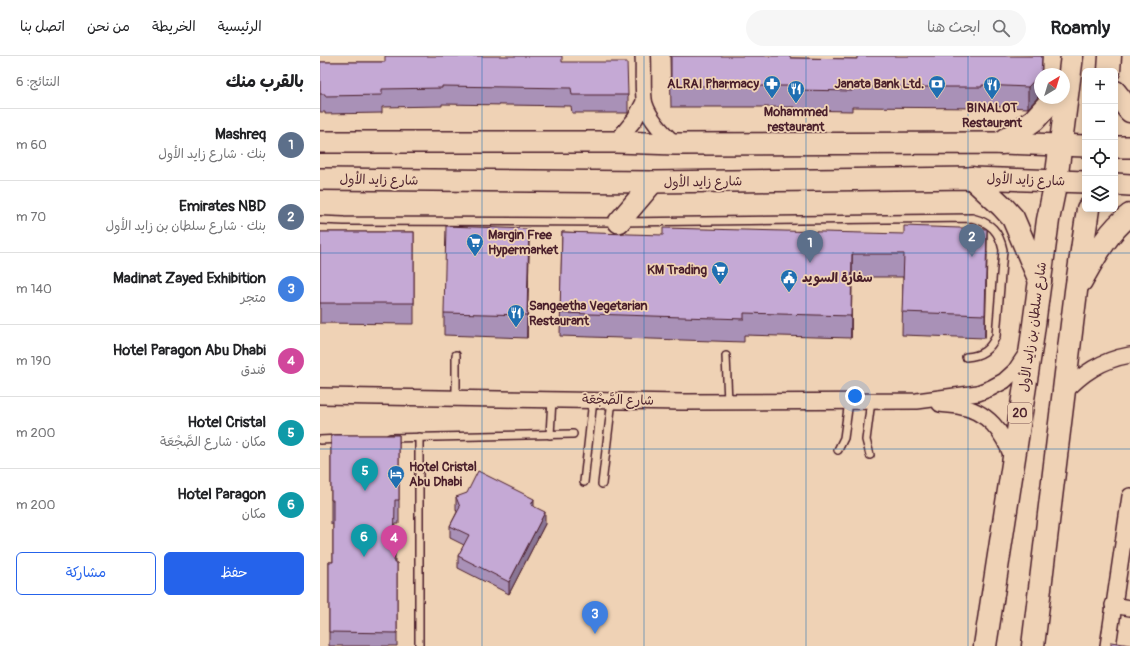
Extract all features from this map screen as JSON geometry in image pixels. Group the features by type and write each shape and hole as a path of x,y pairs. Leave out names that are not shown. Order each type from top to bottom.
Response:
{"main road":[{"name":"شارع سلطان بن زايد الأول","path":"1070,68 1072,56"},
{"path":"1109,68 1110,56"},
{"path":"1118,96 1130,111"},
{"path":"1001,144 1034,120 1049,104"},
{"name":"شارع سلطان بن زايد الأول","path":"985,646 1031,347 1048,220 1056,181 1065,104"},
{"path":"320,142 616,142 675,144 1001,144 1082,146"},
{"path":"1118,147 1130,147"},
{"path":"972,178 1013,218 1040,281"},
{"name":"شارع زايد الأول","path":"320,179 653,182 972,178 1082,182"},
{"path":"619,222 653,182"},
{"path":"1118,184 1130,185"},
{"path":"1033,646 1063,394 1088,212"},
{"path":"1076,291 1094,258 1112,232 1123,220 1130,216"}],"street":[{"path":"616,142 635,120 644,102 644,56"},
{"path":"644,102 654,121 675,144"},
{"name":"شارع الصَّجْعَة","path":"917,401 978,393 991,388 1004,381 1015,371 1024,360 1031,347"},
{"path":"1063,394 1074,382 1088,371 1102,363 1118,357 1130,355"},
{"name":"شارع الصَّجْعَة","path":"320,396 728,402 917,401 958,406 974,411 988,419 999,430 1008,444 1013,459"},
{"path":"1108,646 1130,496"},
{"path":"1113,605 1130,608"}],"lane":[{"path":"320,220 619,222 967,218 981,220 990,225 997,232 1003,250 996,336 988,350 981,354 966,357"},
{"path":"456,355 456,397"},
{"path":"726,356 728,402"},
{"path":"550,435 552,399"},
{"path":"584,482 593,400"},
{"path":"602,484 612,400"},
{"path":"870,455 866,440 871,401"},
{"path":"838,450 844,438 849,402"},
{"path":"381,438 574,434"},
{"path":"419,437 419,646"},
{"path":"320,440 351,439"}],"building":[{"path":"385,56 562,56 562,62 627,62 628,95 572,95 571,88 442,86 442,88 382,89 382,95 325,96 325,94 320,94 320,62 385,62"},
{"path":"671,56 790,56 790,58 857,59 857,56 1042,56 1041,68 1034,68 1034,81 1028,87 982,85 982,87 852,87 852,91 794,90 794,86 671,86"},
{"path":"446,226 529,229 527,315 444,313"},
{"path":"904,226 987,229 985,315 902,312 904,254 852,254 851,316 744,313 744,319 560,313 562,232 663,235 663,228 904,234"},
{"path":"320,232 414,232 414,303 320,303"},
{"path":"331,435 399,435 399,500 395,500 394,563 397,563 397,633 329,632 329,562 333,562"},
{"path":"478,471 534,499 531,505 545,512 509,582 458,556 469,535 450,526 460,507 456,497 467,493"},
{"path":"1111,642 1130,645 1130,646 1111,646"}],"place":[{"name":"ALRAI Pharmacy","path":"772,99"},
{"name":"Janata Bank Ltd.","path":"937,99"},
{"name":"BINALOT Restaurant","path":"992,100"},
{"name":"Mohammed restaurant","path":"796,104"},
{"name":"Margin Free Hypermarket","path":"475,257"},
{"name":"Emirates NBD","path":"972,257"},
{"name":"Mashreq","path":"810,263"},
{"name":"KM Trading","path":"720,285"},
{"name":"سفارة السويد","path":"789,293"},
{"name":"Sangeetha Vegetarian Restaurant","path":"516,328"},
{"name":"Hotel Cristal Abu Dhabi","path":"396,489"},
{"name":"Hotel Cristal","path":"365,491"},
{"name":"Hotel Paragon","path":"364,557"},
{"name":"Hotel Paragon Abu Dhabi","path":"394,558"},
{"name":"Madinat Zayed Exhibition","path":"595,634"}]}
